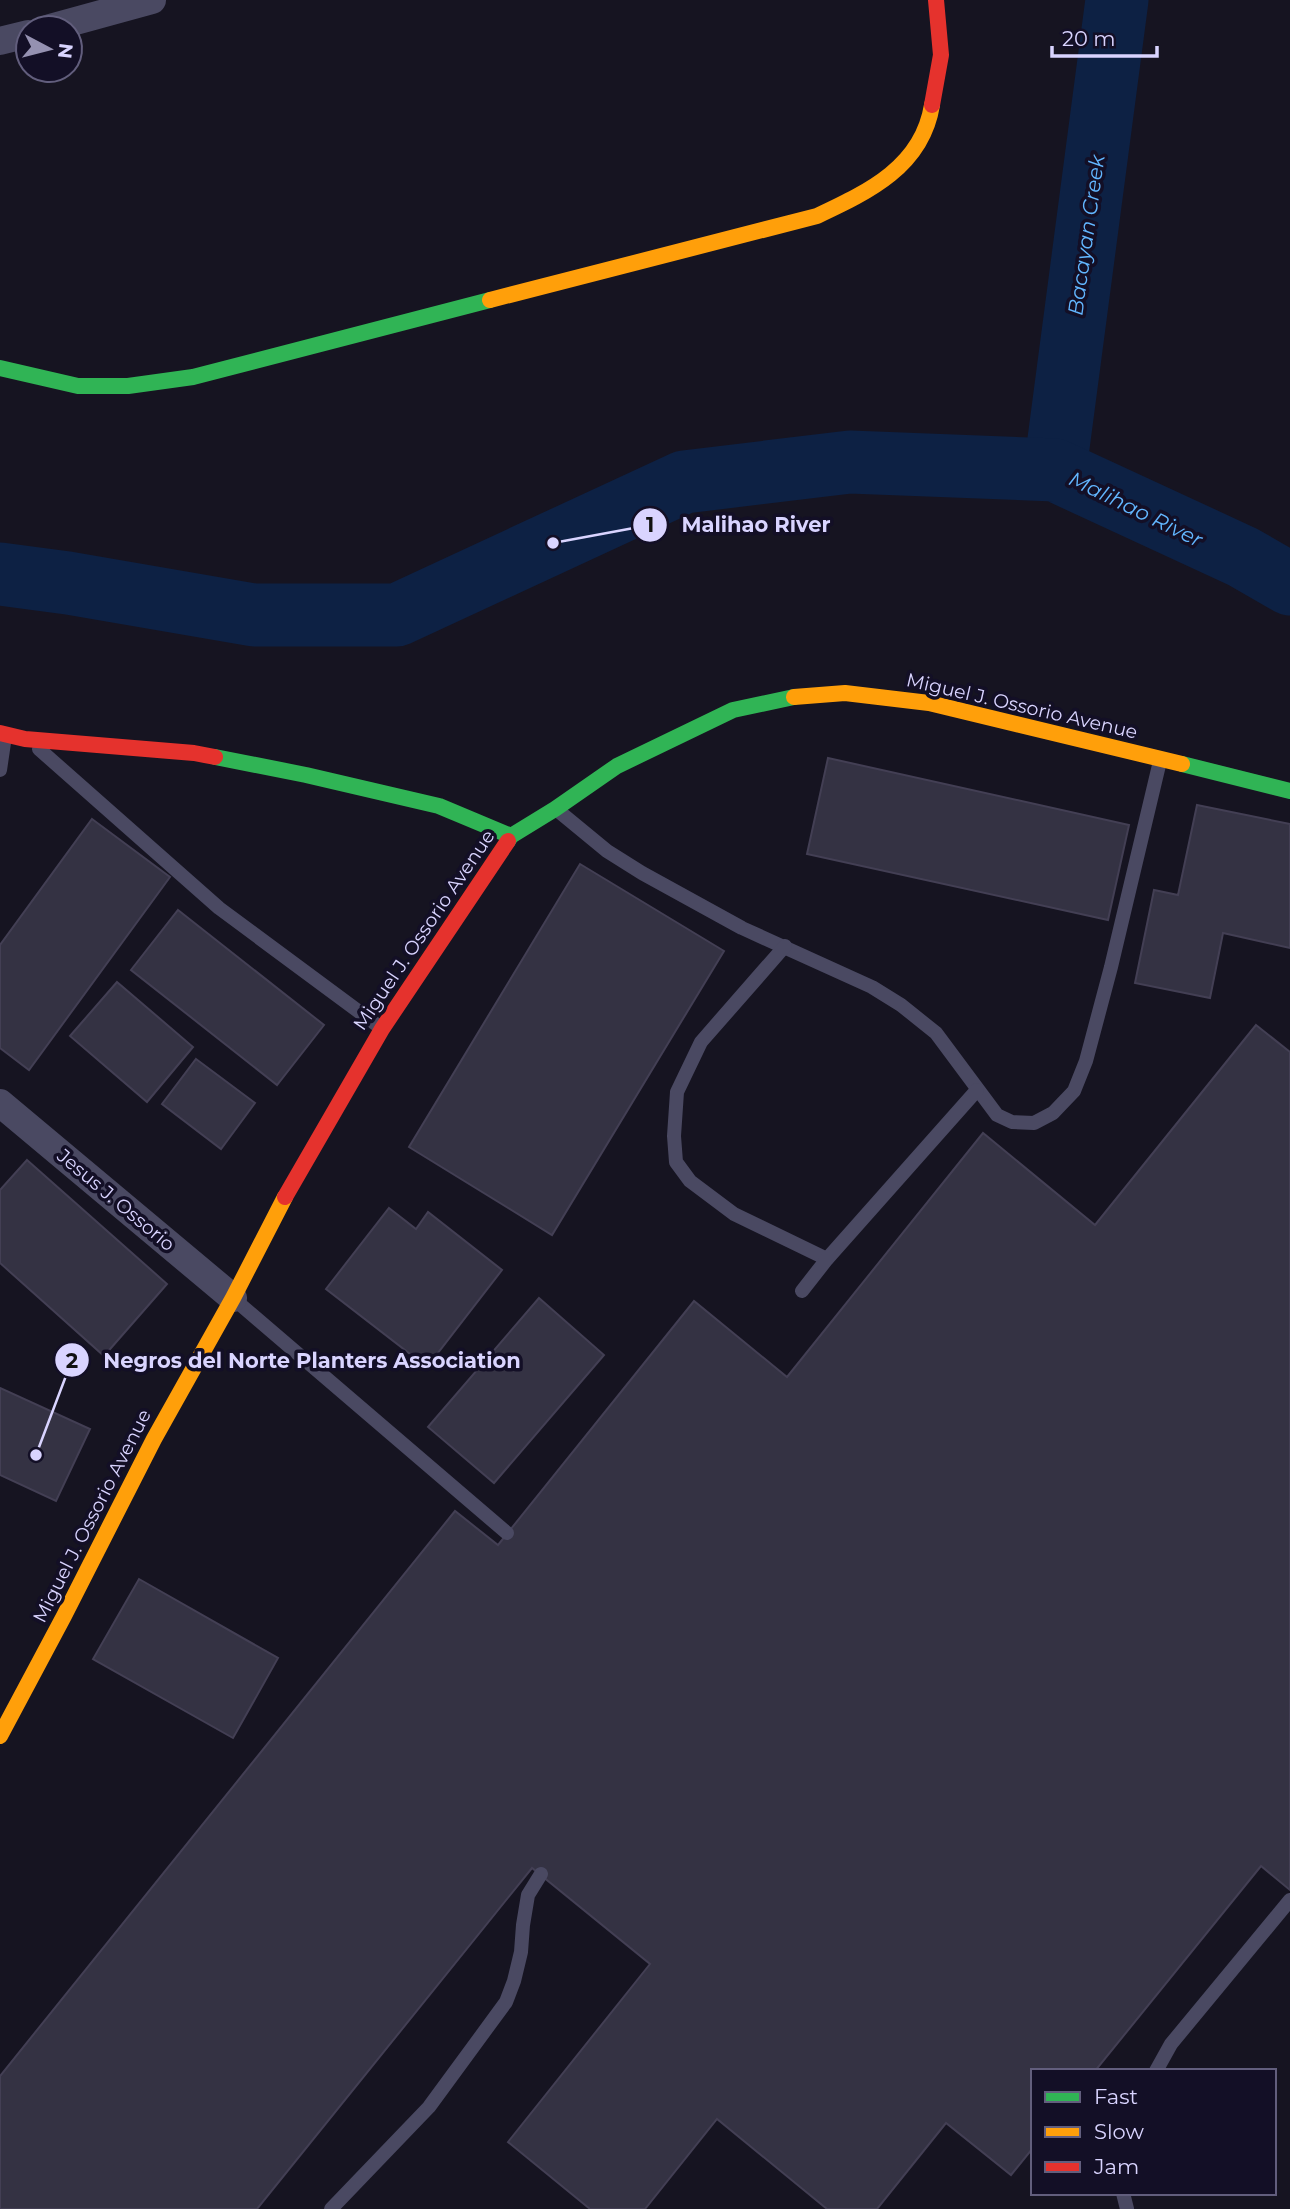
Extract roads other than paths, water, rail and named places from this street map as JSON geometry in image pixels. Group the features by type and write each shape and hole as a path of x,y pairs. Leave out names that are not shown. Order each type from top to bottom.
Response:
{"street":[{"path":"84,19 152,0"},
{"path":"0,368 78,386 128,386 193,377 817,216 866,192 895,172 918,145 931,113 941,55 936,0"},
{"name":"Miguel J. Ossorio Avenue","path":"0,1736 154,1439 233,1298 294,1178 382,1028 512,836 617,766 733,710 789,697 845,693 929,703 1290,791"},
{"path":"3,734 25,739 194,753 306,775 439,806 512,836"},
{"name":"Jesus J. Ossorio","path":"0,1103 233,1298"}],"lane":[{"path":"0,770 3,734"},
{"path":"25,739 219,908 382,1028"},
{"path":"555,809 607,851 642,873 742,928 872,987 901,1005 936,1033 997,1115 1012,1122 1034,1123 1053,1113 1074,1091 1086,1062 1160,760"},
{"path":"785,946 701,1042 677,1092 674,1136 676,1162 690,1181 734,1214 827,1259"},
{"path":"802,1291 827,1259 977,1090"},
{"path":"233,1298 507,1533"},
{"path":"331,2209 429,2107 506,2002 521,1952 528,1895 541,1874"},
{"path":"1157,2069 1171,2044 1290,1900"}],"waterway":[{"name":"Bacayan Creek","path":"1055,470 1117,0"},
{"name":"Malihao River","path":"0,574 254,615 397,615 684,482 850,462 1055,470 1243,557 1290,584"}],"place":[{"name":"Malihao River","path":"553,543"},
{"name":"Negros del Norte Planters Association","path":"36,1455"}]}
